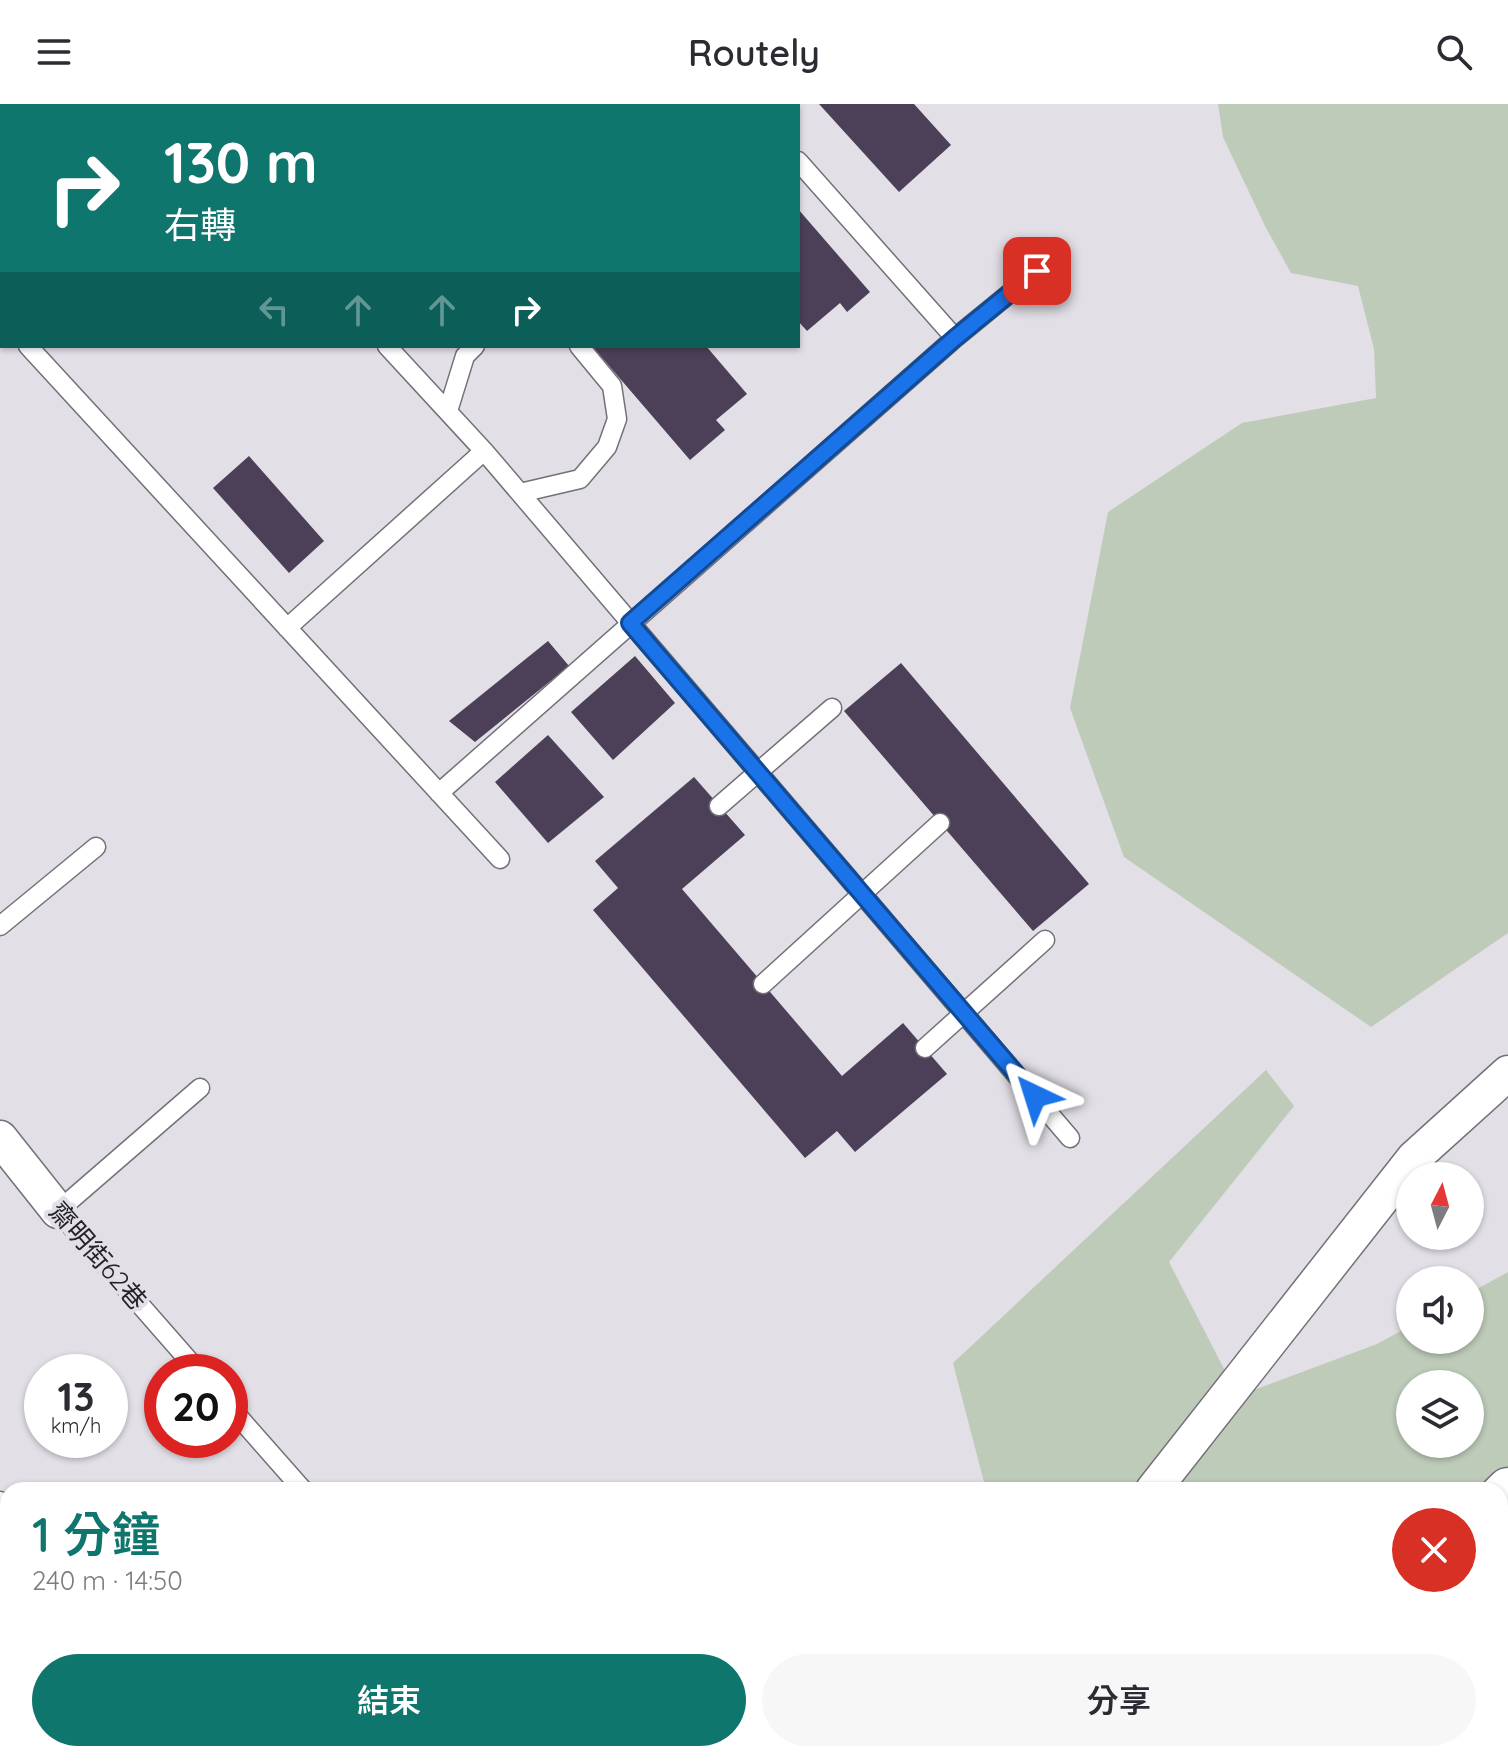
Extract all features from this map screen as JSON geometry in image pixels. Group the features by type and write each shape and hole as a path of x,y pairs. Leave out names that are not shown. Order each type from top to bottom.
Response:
{"street":[{"path":"1159,1482 1414,1158 1508,1073"},
{"name":"齋明街62巷","path":"0,1138 58,1211"}],"lane":[{"path":"800,163 955,338"},
{"path":"439,793 955,338 1037,271"},
{"path":"30,348 500,859"},
{"path":"389,348 484,451 1070,1138"},
{"path":"448,411 465,356 473,348"},
{"path":"520,493 580,479 607,447 617,419 612,386 581,348"},
{"path":"287,628 484,451"},
{"path":"719,806 832,708"},
{"path":"763,984 940,823"},
{"path":"0,926 96,847"},
{"path":"925,1048 1045,940"},
{"path":"58,1211 200,1088"},
{"name":"齋明街62巷","path":"58,1211 183,1354"},
{"path":"248,1427 296,1482"}],"green space":[{"path":"1218,104 1508,104 1508,933 1371,1027 1124,857 1070,708 1108,512 1242,423 1376,398 1374,349 1358,286 1291,273 1223,137"},
{"path":"1266,1070 1294,1106 1169,1262 1238,1396 1377,1344 1396,1334 1396,1354 1484,1354 1484,1285 1508,1272 1508,1467 1490,1482 984,1482 953,1363"}],"building":[{"path":"819,104 914,104 951,145 899,192"},
{"path":"800,211 870,292 847,312 840,303 807,331 800,323"},
{"path":"594,348 708,348 747,394 716,420 725,430 690,460"},
{"path":"249,456 324,541 289,573 213,488"},
{"path":"548,641 569,666 475,742 449,721"},
{"path":"635,656 675,703 613,760 571,712"},
{"path":"901,663 1089,884 1033,931 844,711"},
{"path":"548,735 604,797 548,843 495,782"},
{"path":"694,777 745,835 682,889 842,1076 903,1023 947,1074 855,1152 837,1131 805,1158 593,910 618,888 595,861"}],"route":[{"path":"1035,1096 630,623 955,338 1037,271"}]}
